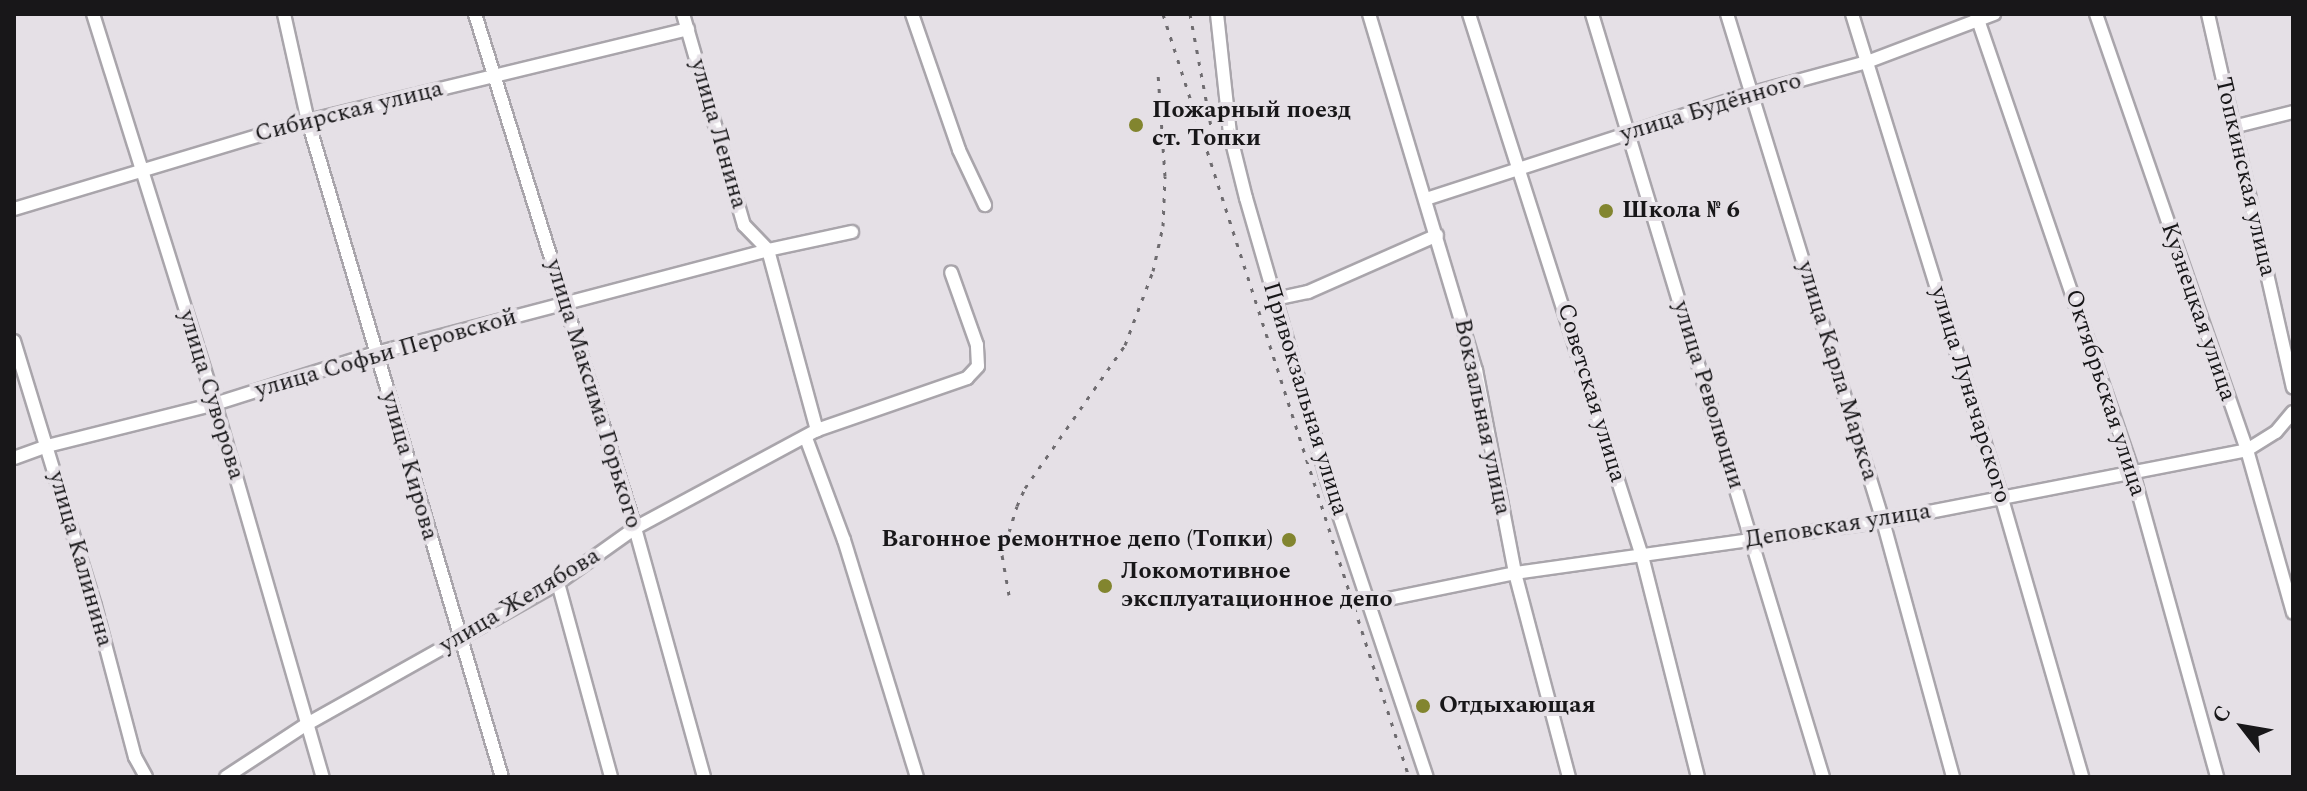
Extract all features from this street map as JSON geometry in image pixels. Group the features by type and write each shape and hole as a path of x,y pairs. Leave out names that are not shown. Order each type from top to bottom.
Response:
{"street":[{"name":"улица Суворова","path":"93,14 215,404 323,777"},
{"name":"улица Кирова","path":"284,14 308,121 502,777"},
{"name":"улица Максима Горького","path":"475,14 635,528 704,777"},
{"name":"улица Ленина","path":"683,14 744,225 768,250 817,430"},
{"path":"912,14 954,137 985,205"},
{"name":"Привокзальная улица","path":"1217,14 1230,134 1275,299 1326,476 1427,777"},
{"name":"Вокзальная улица","path":"1369,14 1476,370 1515,573 1569,777"},
{"name":"Советская улица","path":"1469,14 1642,556 1698,777"},
{"name":"улица Революции","path":"1592,14 1823,777"},
{"name":"улица Карла Маркса","path":"1727,14 1883,521 1953,777"},
{"name":"улица Луначарского","path":"1852,14 2002,499 2082,777"},
{"name":"улица Будённого","path":"1426,199 1753,93 1867,62 1977,17 1994,14"},
{"name":"Кузнецкая улица","path":"2096,14 2247,450 2293,613"},
{"name":"Топкинская улица","path":"2208,14 2293,387"},
{"name":"Октябрьская улица","path":"1977,17 2132,470 2217,777"},
{"name":"Сибирская улица","path":"14,209 308,121 688,29"},
{"path":"2233,127 2293,112"},
{"name":"улица Софьи Перовской","path":"14,458 47,446 215,404 376,353 768,250 852,232"},
{"path":"1275,299 1308,292 1437,235"},
{"name":"улица Желябова","path":"226,777 307,724 558,583 635,528 817,430 967,378 978,366 977,345 951,272"},
{"name":"улица Калинина","path":"14,341 135,757 146,777"},
{"name":"Деповская улица","path":"1369,603 1515,573 1883,521 2247,450 2276,432 2293,412"},
{"path":"806,438 832,501 917,777"},
{"path":"558,583 611,777"}],"railway":[{"path":"1163,14 1409,777"},
{"path":"1190,14 1215,147"},
{"path":"1009,595 1002,555 1017,506 1025,488 1125,345 1153,271 1163,226 1165,176 1158,74"}],"place":[{"name":"Пожарный поезд ст. Топки","path":"1136,125"},
{"name":"Школа № 6","path":"1606,211"},
{"name":"Вагонное ремонтное депо (Топки)","path":"1289,540"},
{"name":"Локомотивное эксплуатационное депо","path":"1105,586"},
{"name":"Отдыхающая","path":"1423,706"}]}
